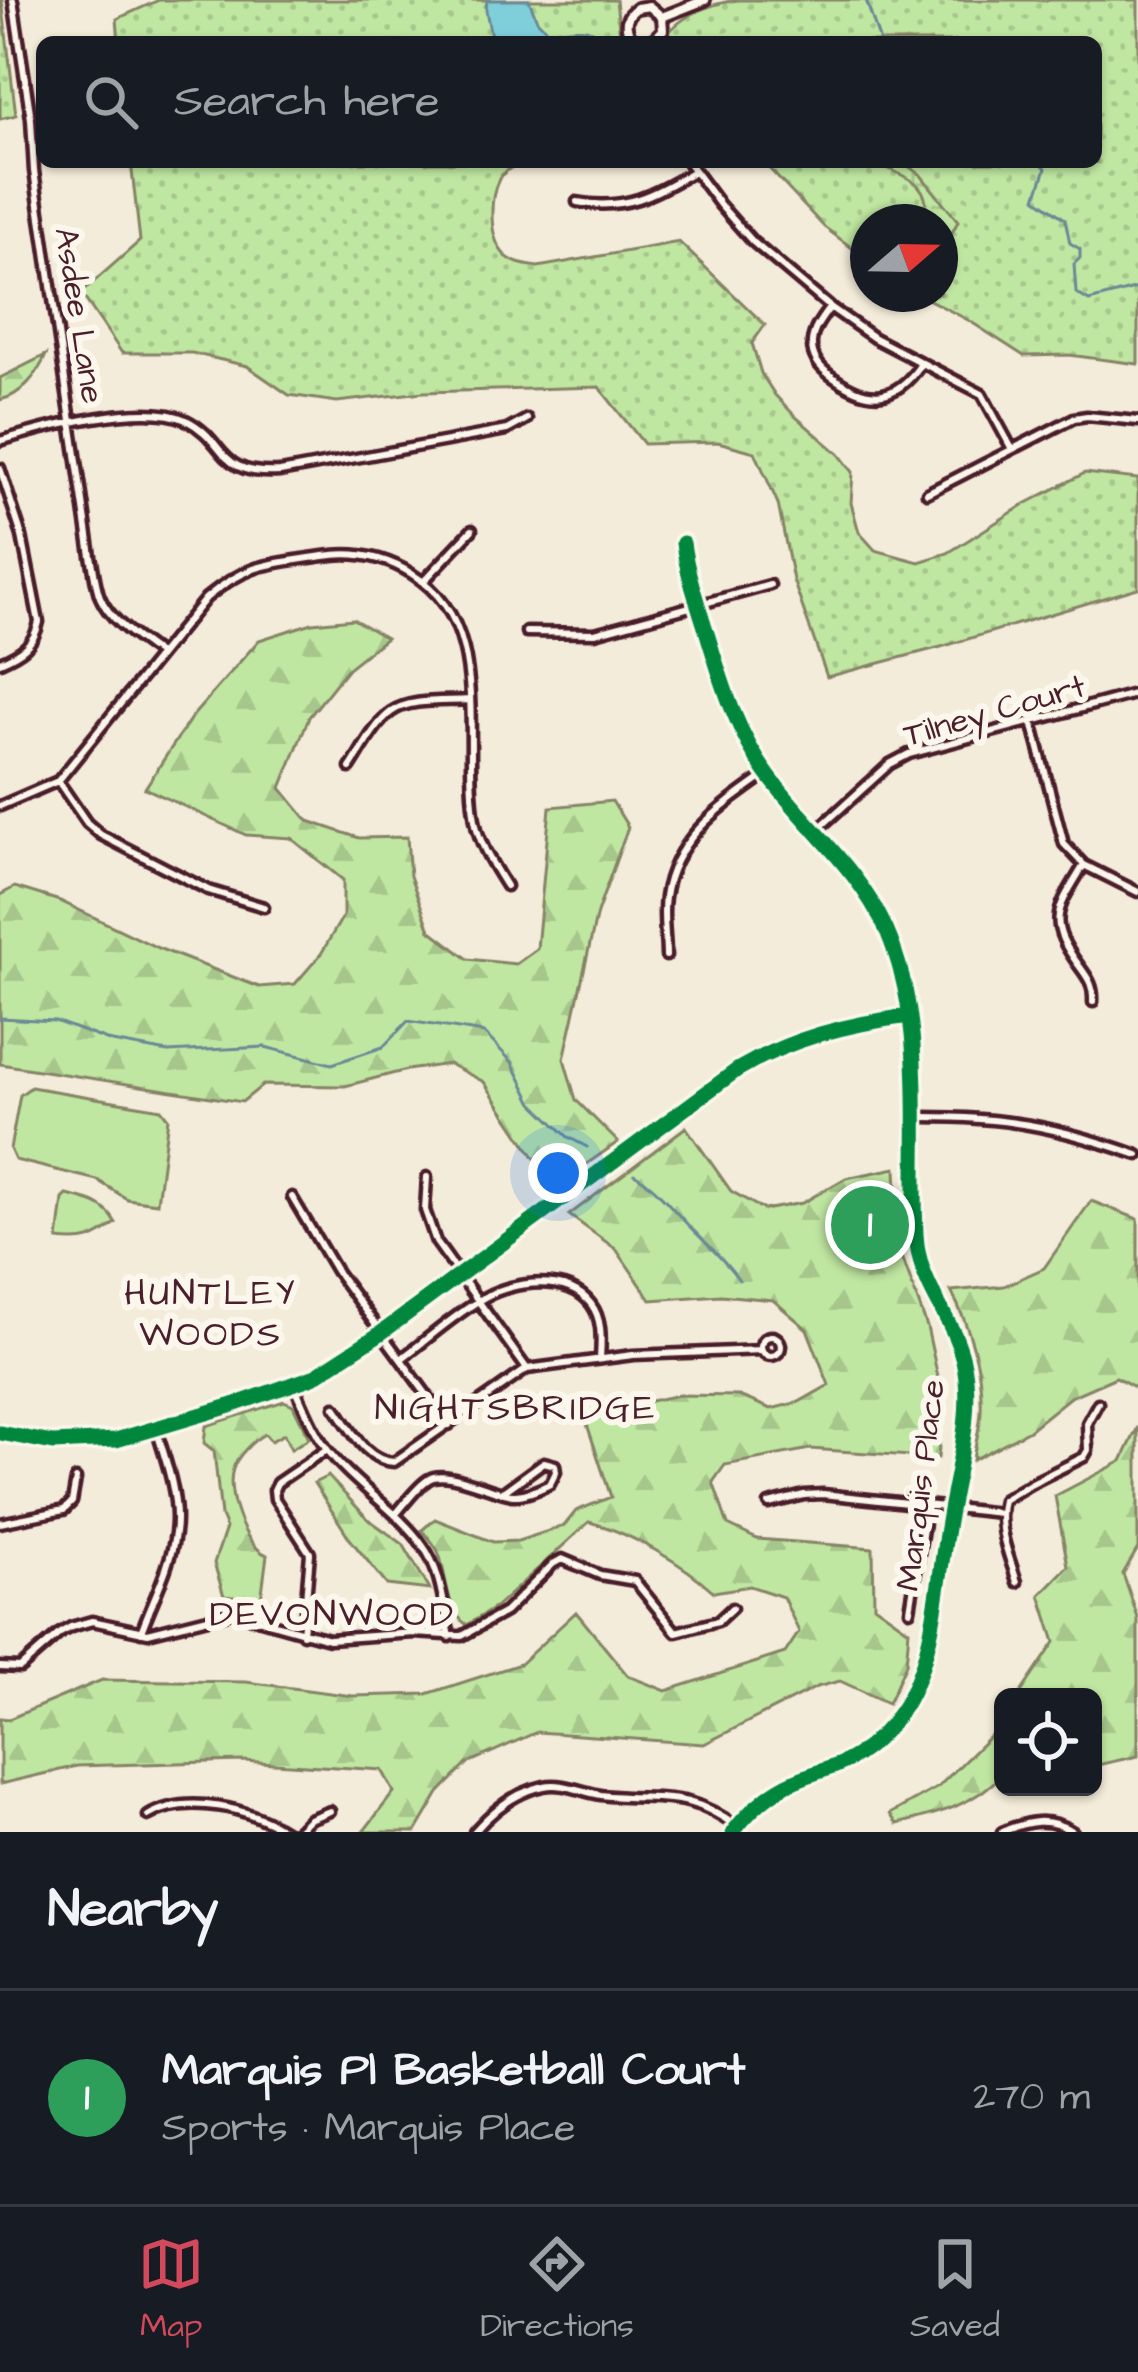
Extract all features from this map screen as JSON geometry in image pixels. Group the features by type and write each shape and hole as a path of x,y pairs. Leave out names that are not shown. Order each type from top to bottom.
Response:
{"street":[{"name":"Asdee Lane","path":"13,0 32,123 34,171 100,597 129,631 159,654"},
{"path":"662,17 705,0"},
{"path":"630,36 626,22 635,4 649,6 662,17 657,36"},
{"path":"692,168 752,242 830,307 874,338 982,394 1012,449"},
{"path":"577,202 600,206 641,200 694,171"},
{"path":"830,307 816,326 813,352 820,368 853,391 890,392 911,378 922,362"},
{"path":"0,442 47,426 154,413 185,419 228,461 259,474 507,430 527,419"},
{"path":"927,493 1074,418 1138,421"},
{"path":"0,468 22,536 39,622 26,649 0,662"},
{"path":"424,581 472,530"},
{"name":"Marquis Place","path":"682,543 736,720 767,774 846,864 876,909 891,943 909,1016 917,1247 930,1292 958,1345 966,1378 962,1439 929,1636 907,1702 862,1752 777,1790 735,1830"},
{"path":"0,806 58,781 206,598 230,578 252,568 349,552 393,562 424,581 457,622 467,659 476,825 506,886"},
{"path":"526,632 595,633 770,585"},
{"name":"Tilney Court","path":"816,830 890,764 909,754 1138,693"},
{"path":"350,768 393,710 469,700"},
{"path":"1032,722 1060,834 1072,855 1138,892"},
{"path":"666,956 665,898 677,860 707,819 767,774"},
{"path":"58,781 101,835 208,890 264,908"},
{"path":"1084,865 1064,898 1058,919 1061,941 1090,980 1094,1002"},
{"path":"0,1434 77,1444 116,1440 329,1369 753,1061 826,1031 909,1016"},
{"path":"914,1117 1017,1121 1138,1155"},
{"path":"427,1178 425,1210 445,1256 527,1369"},
{"path":"292,1197 316,1242 448,1425"},
{"path":"401,1359 479,1302 500,1291 530,1285 559,1285 590,1303 601,1336 600,1359"},
{"path":"335,1407 370,1454 387,1462 401,1460 527,1369 600,1359 761,1350"},
{"path":"295,1384 327,1449 426,1549 451,1637"},
{"path":"1017,1582 1002,1532 1003,1500 1087,1454 1087,1423 1098,1403"},
{"path":"141,1632 176,1528 157,1429"},
{"path":"303,1634 310,1553 274,1490 277,1483 327,1449"},
{"path":"395,1515 437,1476 496,1493 518,1495 546,1487 554,1480 555,1466 544,1462 503,1492"},
{"path":"0,1523 64,1510 73,1502 76,1480"},
{"path":"769,1504 823,1494 1000,1513"},
{"path":"910,1610 927,1504"},
{"path":"0,1667 20,1668 60,1633 81,1623 159,1632 232,1612 303,1634 345,1639 472,1633 505,1612 562,1559 600,1575 634,1581 676,1632 718,1621 732,1608"},
{"path":"474,1832 505,1802 555,1785 606,1796 679,1799 710,1810 735,1830"},
{"path":"148,1816 171,1805 227,1808 254,1814 286,1832"},
{"path":"296,1832 309,1819 330,1811"},
{"path":"1002,1832 1038,1821 1056,1822 1073,1832"}],"green space":[{"path":"0,0 16,115 0,119"},
{"path":"159,0 616,0 620,36 118,36 117,19"},
{"path":"738,0 1138,0 1138,364 1069,355 1024,356 953,312 958,312 958,204 850,204 850,246 824,227 769,168 1102,168 1102,36 666,36 695,13"},
{"path":"132,168 510,168 496,187 492,217 498,246 515,262 538,267 679,242 765,325 752,343 761,373 775,395 853,472 851,503 859,532 875,550 919,562 948,553 1085,473 1138,479 1138,588 827,677 793,580 778,504 755,452 718,442 644,444 599,387 423,392 337,402 289,395 247,366 192,353 122,353 81,293 140,241"},
{"path":"888,168 911,168 944,204 926,204 918,185"},
{"path":"46,355 28,383 0,400 0,378"},
{"path":"353,619 386,638 348,668 309,717 281,788 308,821 359,838 407,837 410,876 430,930 468,959 516,964 537,949 550,807 612,801 628,827 597,913 564,1059 576,1100 618,1142 554,1187 484,1082 449,1064 345,1086 263,1085 242,1102 0,1064 0,895 15,887 60,901 158,948 259,987 295,984 321,954 343,916 343,880 291,838 246,835 145,788 191,718 259,640 312,623"},
{"path":"31,1087 161,1109 168,1118 157,1203 127,1199 97,1180 15,1160 10,1149 20,1095"},
{"path":"686,1127 731,1191 764,1210 802,1203 846,1178 896,1168 899,1248 927,1327 943,1400 938,1458 810,1449 725,1465 713,1482 728,1525 757,1539 873,1548 874,1605 909,1630 906,1664 888,1703 840,1681 817,1687 704,1744 537,1732 468,1763 439,1793 416,1832 363,1832 394,1792 382,1770 243,1761 77,1766 0,1784 0,1718 9,1719 102,1680 246,1682 353,1696 427,1694 520,1664 576,1612 628,1676 666,1691 785,1653 799,1632 783,1597 750,1586 714,1592 655,1550 589,1522 496,1607 467,1625 451,1602 438,1551 422,1530 435,1519 493,1542 518,1541 564,1526 576,1511 611,1497 584,1415 679,1395 739,1396 771,1409 799,1402 829,1385 807,1329 773,1300 721,1295 651,1300 616,1249 569,1215"},
{"path":"67,1195 101,1207 116,1223 89,1239 58,1240"},
{"path":"1091,1201 1138,1219 1138,1393 1116,1377 1070,1397 1029,1430 973,1460 981,1412 980,1380 969,1334 951,1291 1004,1286 1044,1268"},
{"path":"284,1401 293,1405 309,1438 291,1449 284,1434 271,1441 265,1434 242,1454 231,1479 244,1530 267,1555 261,1600 224,1596 214,1563 226,1528 214,1451 204,1443 206,1426"},
{"path":"1138,1427 1138,1548 1123,1574 1138,1618 1138,1756 1102,1764 1102,1688 1024,1688 1055,1642 1040,1595 1068,1566 1055,1496 1122,1461"},
{"path":"328,1476 368,1519 403,1544 430,1590 387,1585 314,1483"},
{"path":"994,1732 992,1784 954,1807 897,1824 890,1814 938,1787"}],"water":[{"path":"487,0 529,0 547,30 585,29 599,36 491,36"}],"waterway":[{"path":"866,0 878,36"},
{"path":"1046,168 1036,198 1065,219 1070,243 1080,249 1074,264 1076,293 1089,301 1138,288"},
{"path":"0,1018 55,1021 112,1042 168,1052 265,1047 332,1064 383,1047 408,1021 484,1033 512,1062 533,1103 568,1137 587,1147"},
{"path":"634,1174 658,1192 739,1280"}],"cycle path":[{"path":"683,543 718,669 749,745 771,779 862,888 886,929 899,965 913,1041 918,1253 958,1344 967,1400 934,1617 914,1686 898,1715 867,1748 779,1789 733,1832"},
{"path":"0,1433 53,1443 116,1440 313,1377 381,1333 737,1070 820,1034 909,1016"}],"place":[{"name":"Marquis Pl Basketball Court","path":"870,1225"}],"district":[{"name":"HUNTLEY WOODS","path":"211,1312"},
{"name":"NIGHTSBRIDGE","path":"516,1406"},
{"name":"DEVONWOOD","path":"333,1612"}]}
